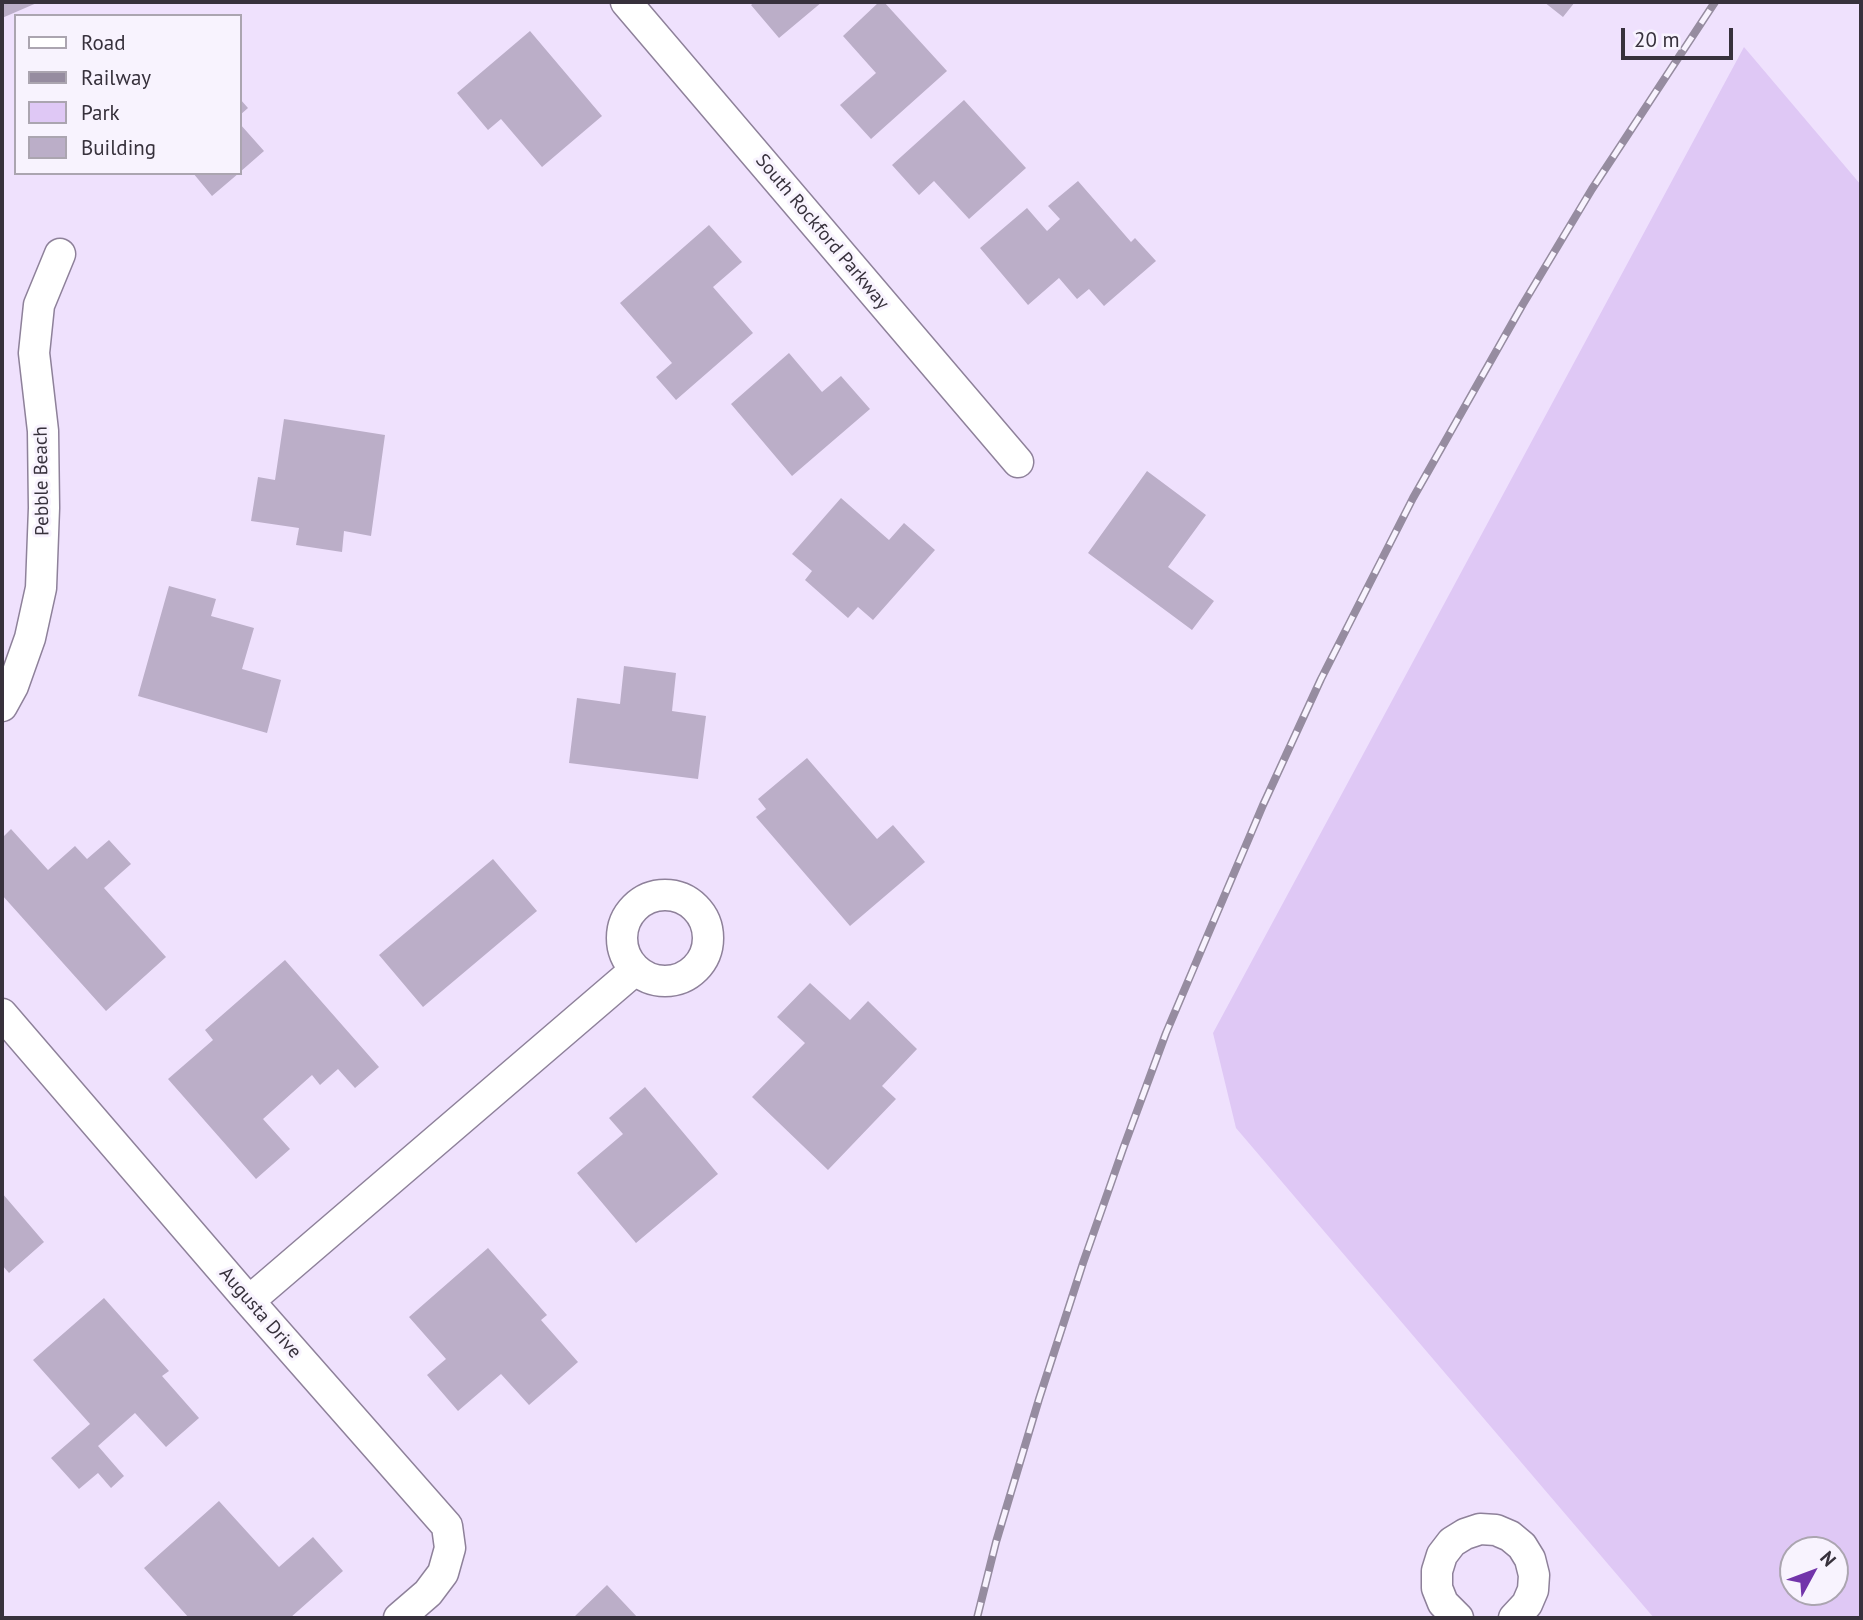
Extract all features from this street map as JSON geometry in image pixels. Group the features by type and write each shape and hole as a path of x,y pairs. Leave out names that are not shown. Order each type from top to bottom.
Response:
{"street":[{"name":"South Rockford Parkway","path":"626,2 1018,463"},
{"name":"Pebble Beach","path":"2,706 13,686 30,638 41,588 43,431 34,353 39,305 60,254"},
{"path":"249,1301 635,970"},
{"name":"Augusta Drive","path":"2,1014 447,1526 450,1548 443,1573 428,1593 399,1618"},
{"path":"1449,1615 1437,1588 1437,1571 1442,1555 1452,1542 1480,1529 1496,1530 1510,1536 1522,1546 1530,1559 1534,1574 1533,1590 1527,1604 1514,1618"}],"green space":[{"path":"1744,47 1861,185 1861,1618 1654,1618 1236,1128 1213,1033"}],"building":[{"path":"2,2 39,2 2,18"},
{"path":"755,2 822,2 779,38 751,5"},
{"path":"879,2 884,2 947,71 871,139 840,105 876,73 843,36"},
{"path":"1544,2 1575,2 1563,17"},
{"path":"530,31 602,116 542,167 501,119 488,130 457,93"},
{"path":"964,100 1026,168 969,219 934,181 919,195 892,165"},
{"path":"242,101 248,108 242,113"},
{"path":"242,126 264,151 242,170"},
{"path":"195,175 237,175 212,196"},
{"path":"1078,181 1131,242 1135,238 1156,261 1104,306 1089,289 1077,299 1059,278 1028,305 980,248 1027,208 1047,231 1060,219 1048,206"},
{"path":"709,225 742,262 713,287 753,333 676,400 656,377 672,363 620,303"},
{"path":"789,353 822,392 841,376 870,409 792,476 731,404"},
{"path":"284,419 385,435 371,536 344,531 342,552 296,545 299,528 251,521 258,477 275,480"},
{"path":"1147,471 1206,515 1168,567 1214,601 1192,630 1088,553"},
{"path":"841,498 889,540 904,523 935,550 873,620 858,607 848,618 805,580 812,571 792,554"},
{"path":"169,586 216,599 211,616 254,628 242,669 281,680 267,733 138,696"},
{"path":"624,666 676,673 672,711 706,716 698,779 569,763 577,698 620,704"},
{"path":"807,758 877,839 893,825 925,862 850,926 756,817 766,809 758,799"},
{"path":"11,829 48,870 75,846 87,859 109,840 131,864 104,888 166,957 106,1011 2,895 2,838"},
{"path":"493,859 537,911 423,1007 379,955"},
{"path":"285,960 379,1067 355,1088 338,1069 320,1085 312,1075 263,1119 290,1149 256,1179 168,1079 213,1040 205,1030"},
{"path":"810,983 850,1020 868,1001 917,1049 882,1086 896,1099 828,1170 752,1097 805,1043 777,1017"},
{"path":"645,1087 718,1174 636,1243 577,1173 623,1134 609,1118"},
{"path":"2,1193 44,1242 9,1273 2,1265"},
{"path":"488,1248 547,1315 541,1320 578,1362 529,1405 501,1374 458,1411 427,1375 446,1359 409,1317"},
{"path":"104,1298 169,1371 162,1376 199,1418 166,1447 135,1413 98,1446 124,1476 111,1488 98,1473 79,1489 51,1458 90,1424 33,1360"},
{"path":"219,1501 279,1567 313,1537 343,1571 290,1618 189,1618 144,1568"},
{"path":"607,1585 638,1618 573,1618"}],"railway":[{"path":"977,1618 996,1542 1039,1399 1123,1149 1166,1033 1263,805 1321,679 1413,498 1592,189 1715,2"}]}
